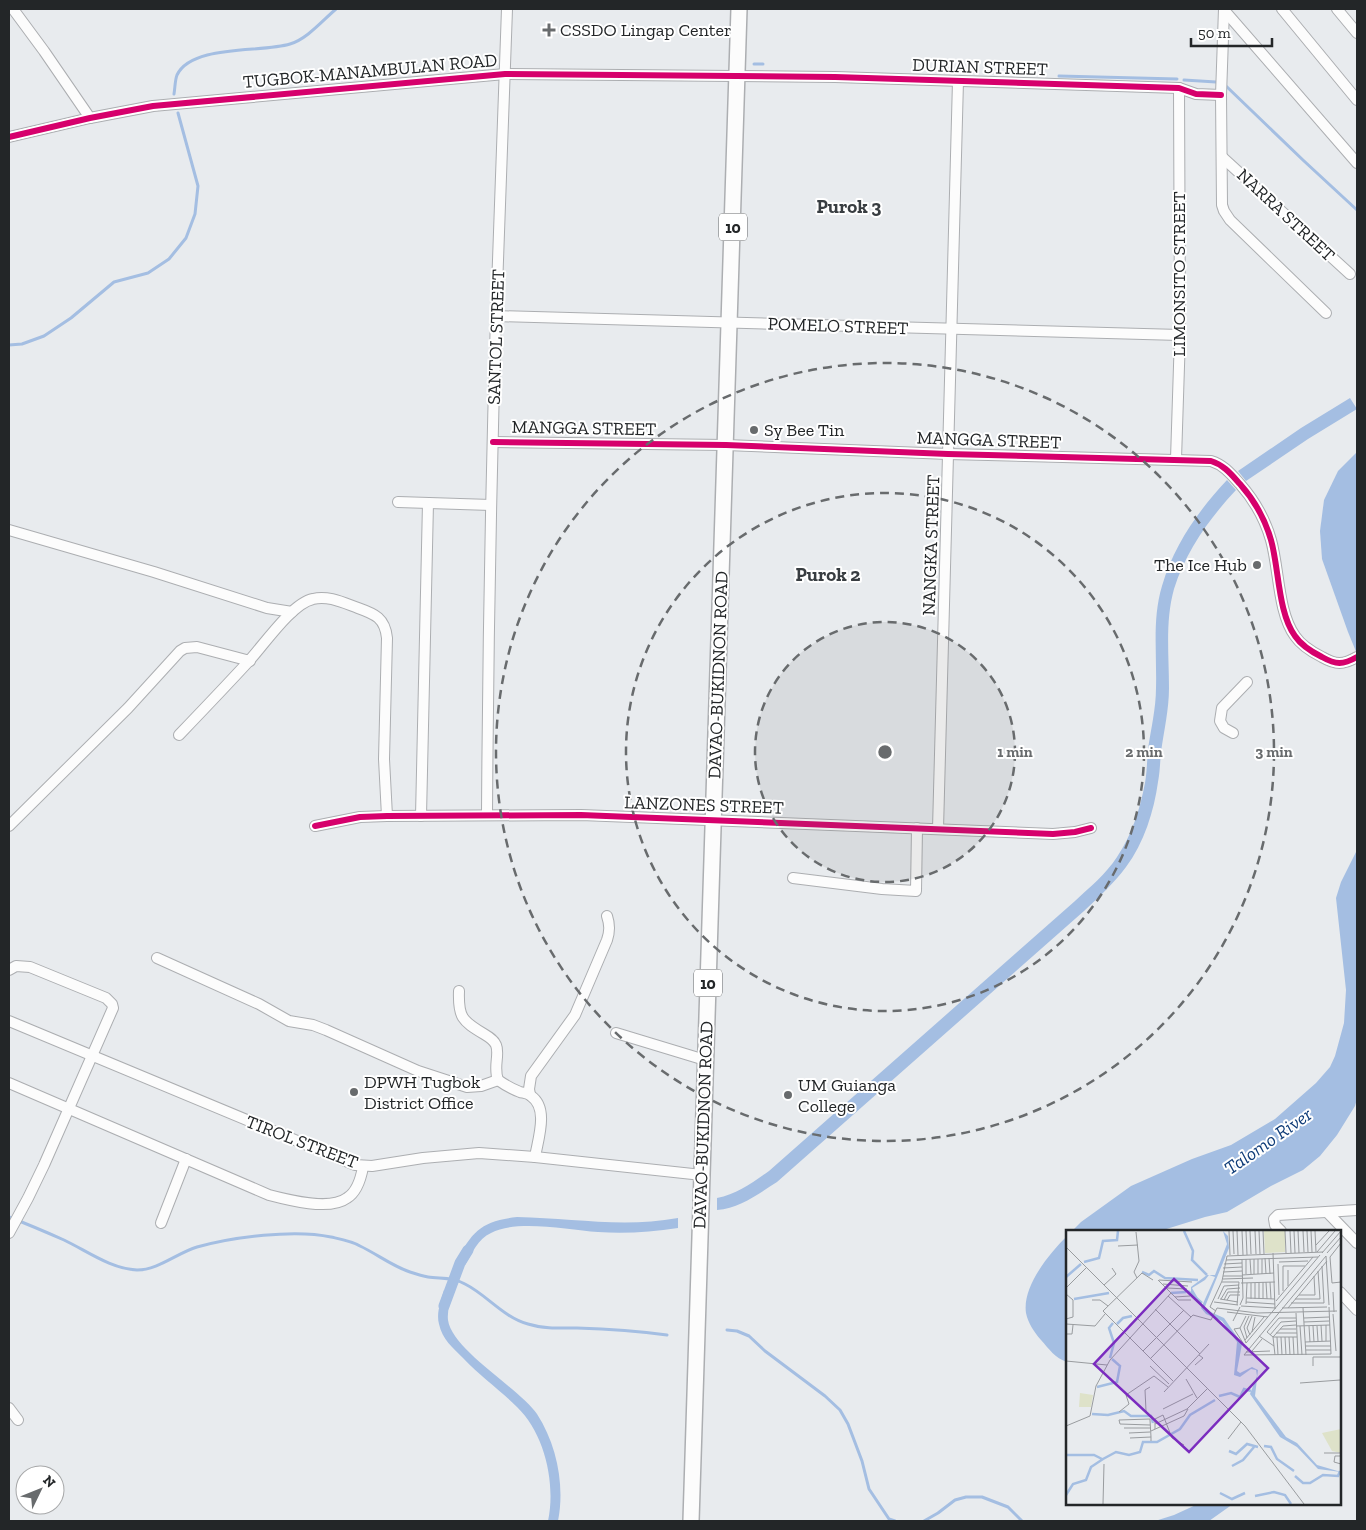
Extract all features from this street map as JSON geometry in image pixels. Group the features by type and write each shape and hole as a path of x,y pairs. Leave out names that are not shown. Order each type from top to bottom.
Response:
{"highway":[{"name":"DAVAO-BUKIDNON ROAD","path":"691,1521 739,9"}],"street":[{"path":"13,9 90,118"},
{"name":"SANTOL STREET","path":"487,815 491,505 507,9"},
{"path":"1224,9 1221,95 1222,205 1224,211 1230,220 1326,313"},
{"path":"1224,9 1357,163"},
{"path":"1282,9 1357,100"},
{"path":"1337,9 1357,33"},
{"name":"TUGBOK-MANAMBULAN ROAD","path":"9,137 90,118 153,106 505,74 738,77"},
{"name":"DURIAN STREET","path":"738,77 835,77 1179,88 1196,94 1221,95"},
{"name":"NANGKA STREET","path":"938,829 958,81"},
{"name":"LIMONSITO STREET","path":"1176,460 1180,335 1179,88"},
{"name":"NARRA STREET","path":"1222,157 1350,274"},
{"name":"POMELO STREET","path":"496,316 1180,335"},
{"name":"MANGGA STREET","path":"493,442 726,445 948,454 1203,460 1217,463 1228,471 1245,489 1260,512 1274,553 1285,613 1294,635 1305,646 1338,664 1353,659"},
{"path":"398,502 491,505"},
{"path":"422,816 428,502"},
{"path":"9,530 154,572 267,608 292,612"},
{"path":"178,735 302,603 313,598 324,598 371,612 384,625 387,638 384,759 388,816"},
{"path":"9,826 128,708 180,651 185,648 197,647 250,660"},
{"path":"1233,733 1224,728 1220,721 1222,708 1247,682"},
{"name":"LANZONES STREET","path":"315,826 360,818 388,816 581,815 1053,834 1092,828"},
{"path":"793,878 916,891 917,828"},
{"path":"530,1095 529,1089 532,1076 575,1015 610,932 607,916"},
{"path":"157,958 259,1004 289,1021 313,1025 326,1030 418,1071 467,1087 481,1086 498,1080"},
{"path":"9,970 16,966 30,967 106,998 112,1004 112,1012 70,1108 11,1230"},
{"path":"459,991 460,1013 463,1020 469,1026 490,1038 496,1045 498,1080 513,1089 530,1095 540,1108 541,1115 535,1157"},
{"name":"TIROL STREET","path":"9,1021 346,1162 363,1167 478,1153 535,1157 702,1175"},
{"path":"616,1034 705,1060"},
{"path":"9,1084 70,1108 269,1195 292,1202 309,1204 340,1202 348,1198 358,1184 363,1167"},
{"path":"161,1223 186,1159"},
{"path":"1280,1230 1275,1225 1274,1219 1278,1215 1357,1210"},
{"path":"1327,1212 1357,1243"},
{"path":"1341,1293 1357,1310"},
{"path":"9,1408 18,1420"}],"water":[{"path":"1350,398 1357,409 1246,481 1238,471 1301,428"},
{"path":"1357,452 1357,654 1322,559 1320,531 1324,500 1338,471"},
{"path":"1227,480 1236,490 1199,536 1185,562 1174,589 1168,626 1168,704 1156,793 1143,837 1126,867 1084,911 777,1182 756,1196 741,1203 717,1210 717,1198 738,1191 769,1171 1075,901 1113,863 1127,840 1135,821 1145,783 1155,703 1156,624 1162,586 1173,556 1188,529"},
{"name":"Talomo River","path":"1357,850 1357,1099 1355,1106 1337,1135 1320,1156 1303,1170 1227,1212 1163,1230 1073,1230 1081,1222 1131,1186 1192,1159 1231,1145 1275,1119 1316,1083 1330,1067 1344,1023 1346,990 1336,898 1341,882"},
{"path":"517,1217 617,1222 658,1221 678,1218 678,1228 618,1233 543,1226 514,1227 491,1233 482,1239 465,1265 456,1261 479,1229 495,1221"},
{"path":"1066,1237 1066,1362 1053,1353 1038,1337 1026,1313 1028,1292 1039,1271"},
{"path":"444,1290 453,1294 448,1310 448,1320 452,1332 473,1356 528,1404 544,1426 558,1466 560,1508 558,1521 548,1521 550,1507 549,1476 546,1460 535,1431 517,1407 452,1347 440,1329 438,1316"},
{"path":"1196,1505 1232,1505 1209,1521 1155,1521"}],"waterway":[{"path":"174,94 177,75 185,65 197,58 229,51 278,47 296,42 336,9"},
{"path":"754,64 763,64"},
{"path":"1059,76 1177,79"},
{"path":"1184,80 1216,82"},
{"path":"1226,86 1357,210"},
{"path":"9,345 22,344 44,336 71,318 114,282 148,273 169,259 186,238 195,214 198,186 178,113"},
{"path":"9,1217 64,1240 99,1259 127,1269 137,1270 160,1264 197,1247 245,1237 282,1234 331,1237 357,1244 397,1267 410,1272 426,1277 451,1279 460,1282 519,1321 534,1326 667,1335"},
{"path":"444,1306 460,1263 468,1250"},
{"path":"727,1330 737,1331 749,1336 765,1351 825,1396 840,1410 848,1424 862,1461 869,1489 889,1519 895,1521"},
{"path":"924,1521 955,1500 966,1497 982,1497 1008,1507 1022,1521"}],"cycle path":[{"path":"9,137 90,118 153,106 505,74 835,77 1179,88 1196,94 1221,95"},
{"path":"493,442 726,445 948,454 1211,461 1224,467 1234,477 1250,497 1263,518 1274,551 1285,615 1295,636 1307,648 1331,661 1343,663 1357,657"},
{"path":"315,826 360,817 581,815 1053,834 1091,828"}],"place":[{"name":"CSSDO Lingap Center","path":"549,30"},
{"name":"Sy Bee Tin","path":"754,430"},
{"name":"The Ice Hub","path":"1257,565"},
{"name":"DPWH Tugbok District Office","path":"354,1092"},
{"name":"UM Guianga College","path":"788,1095"}],"district":[{"name":"Purok 3","path":"849,206"},
{"name":"Purok 2","path":"828,574"}]}
